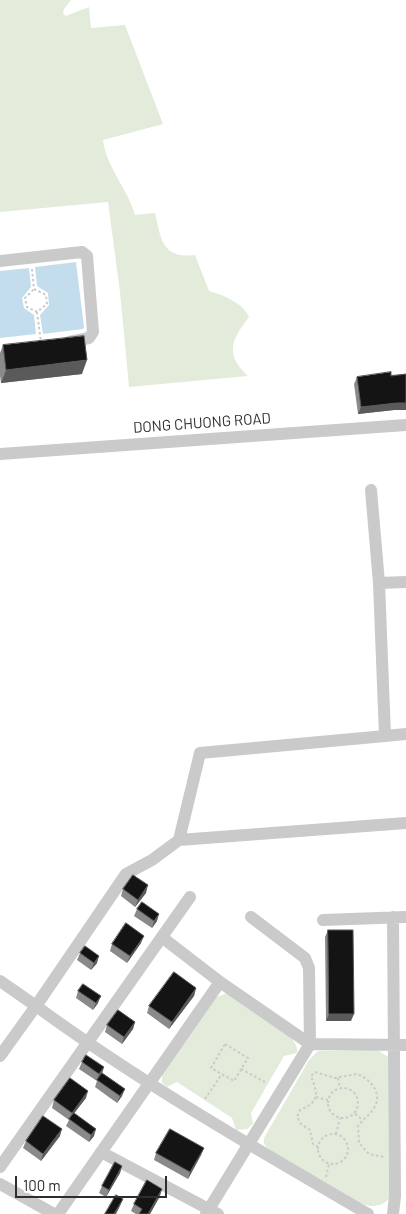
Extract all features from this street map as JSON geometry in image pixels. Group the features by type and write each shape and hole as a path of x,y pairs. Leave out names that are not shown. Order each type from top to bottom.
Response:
{"street":[{"path":"0,261 85,253 94,328 92,336 85,340 42,346"},
{"name":"DONG CHUONG ROAD","path":"0,454 406,425"},
{"path":"371,490 379,582 385,736"},
{"path":"379,582 406,582"},
{"path":"179,840 200,752 406,734"},
{"path":"0,1056 126,874 152,860 179,840 406,823"},
{"path":"0,1167 163,938 190,897"},
{"path":"101,1152 212,1213 249,1145 310,1044 309,968 305,958 251,916"},
{"path":"323,920 400,917 400,1045 393,1214"},
{"path":"163,938 220,982 310,1044 400,1045"},
{"path":"0,981 87,1044 148,1083 249,1145 368,1214"},
{"path":"58,1214 220,982"},
{"path":"0,1184 54,1214"}],"path":[{"path":"31,258 34,289"},
{"path":"34,289 25,298 26,307 37,312"},
{"path":"34,289 46,295 47,304 37,312"},
{"path":"37,312 42,346"},
{"path":"224,1044 248,1058 241,1069 234,1081 211,1068 224,1044"},
{"path":"241,1069 265,1082"},
{"path":"318,1147 313,1144 310,1130 301,1124 297,1116 300,1110 313,1103 316,1098 311,1076 315,1072 326,1077 338,1078 357,1074 366,1077 375,1089 377,1098 374,1108 363,1120 357,1131 360,1146 369,1154 389,1156"},
{"path":"205,1099 222,1074"},
{"path":"338,1078 340,1088"},
{"path":"340,1088 351,1090 357,1097 358,1106 349,1117 340,1118 331,1113 328,1100 333,1091 340,1088"},
{"path":"316,1098 328,1100"},
{"path":"354,1113 363,1120"},
{"path":"336,1134 340,1118"},
{"path":"336,1134 347,1143 348,1152 343,1161 329,1164 321,1160 318,1147 322,1138 336,1134"},
{"path":"325,1180 329,1164"}],"green space":[{"path":"0,0 71,0 64,9 63,14 66,16 89,7 91,28 125,25 163,124 103,140 108,159 132,205 135,215 155,213 162,239 169,250 176,254 195,255 209,291 232,300 246,312 249,317 238,332 233,346 233,353 240,368 248,376 129,387 120,292 108,202 0,212"},
{"path":"227,993 290,1037 297,1048 297,1053 284,1056 251,1113 253,1124 247,1129 236,1130 232,1118 177,1082 167,1087 162,1083 162,1074 217,997"},
{"path":"318,1051 379,1051 388,1057 389,1199 380,1205 373,1206 363,1204 270,1151 264,1144 264,1138 309,1060"}],"water":[{"path":"76,262 84,327 83,329 43,334 40,315 49,305 48,293 37,286 35,267"},
{"path":"29,268 31,287 22,298 24,308 34,315 36,334 0,338 0,271"}],"building":[{"path":"84,336 87,360 6,370 3,345"},
{"path":"391,372 391,376 406,374 406,403 361,407 357,377"},
{"path":"133,875 148,885 138,900 123,889"},
{"path":"142,902 159,914 154,921 137,909"},
{"path":"126,923 144,936 130,956 112,944"},
{"path":"328,930 353,930 354,1014 329,1014"},
{"path":"85,946 99,956 94,963 80,953"},
{"path":"174,972 196,988 172,1022 149,1006"},
{"path":"83,984 101,996 96,1003 78,991"},
{"path":"118,1010 135,1022 124,1037 107,1025"},
{"path":"86,1055 104,1067 99,1074 82,1062"},
{"path":"102,1073 125,1089 120,1096 97,1080"},
{"path":"70,1078 88,1091 72,1113 54,1100"},
{"path":"74,1113 96,1129 91,1135 69,1119"},
{"path":"43,1116 62,1129 43,1154 26,1141"},
{"path":"170,1129 204,1148 190,1172 156,1153"},
{"path":"115,1162 122,1166 109,1190 102,1186"},
{"path":"147,1180 162,1189 148,1214 139,1214 142,1209 134,1204"},
{"path":"116,1195 123,1199 114,1214 105,1214"}]}
